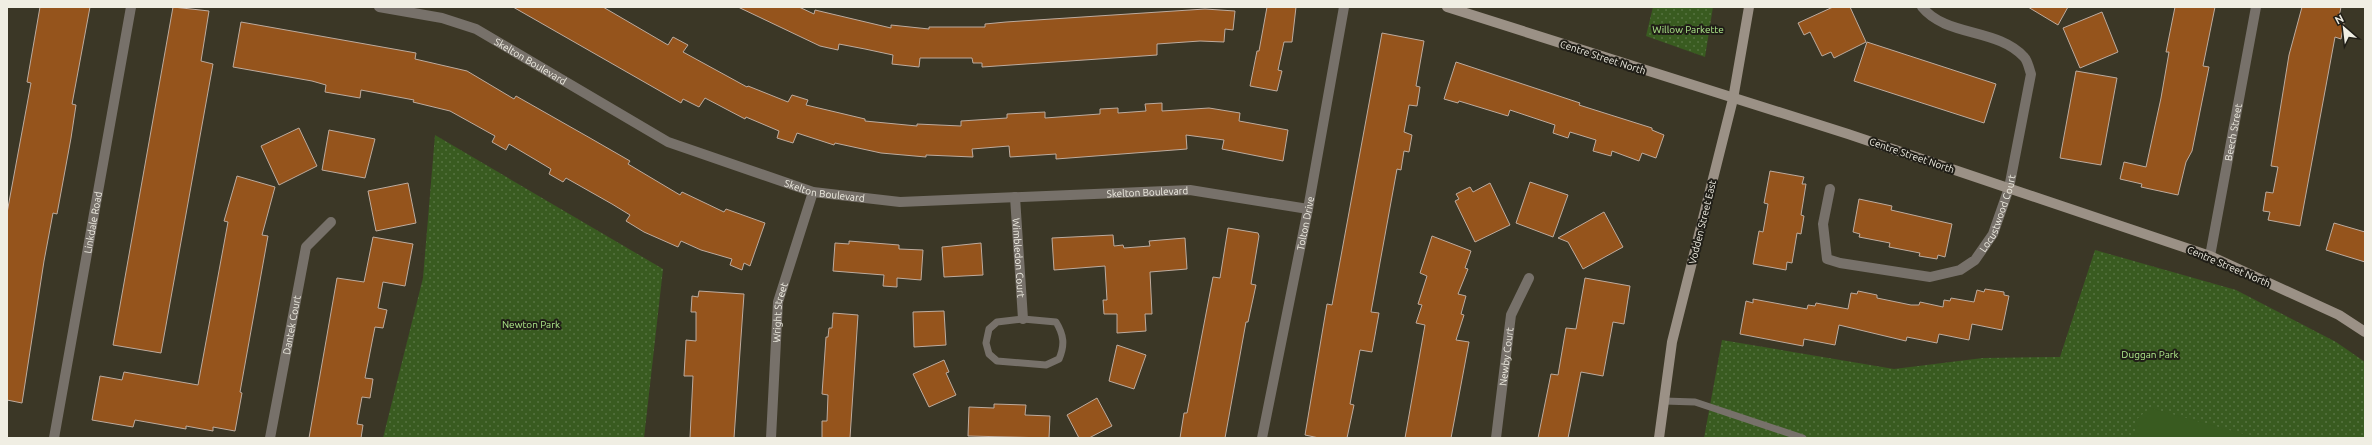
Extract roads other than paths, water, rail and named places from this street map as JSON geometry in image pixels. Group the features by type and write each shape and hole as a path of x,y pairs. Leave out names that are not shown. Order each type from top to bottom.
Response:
{"street":[{"name":"Linkdale Road","path":"54,438 131,7"},
{"name":"Skelton Boulevard","path":"379,7 442,18 476,29 668,142 813,192 900,202 1190,190 1308,209"},
{"name":"Tolton Drive","path":"1262,438 1308,209 1344,7"},
{"name":"Centre Street North","path":"1447,7 1733,99 1848,134 2210,256 2339,315 2365,332"},
{"name":"Vodden Street East","path":"1659,438 1672,342 1733,99 1749,7"},
{"name":"Locustwood Court","path":"1830,189 1823,224 1827,259 1840,264 1930,277 1960,270 1975,260 1993,234 2010,188 2031,74 2025,58 2007,44 1931,18 1922,7"},
{"name":"Beech Street","path":"2210,256 2256,7"},
{"name":"Wright Street","path":"771,438 778,302 813,192"},
{"name":"Wimbledon Court","path":"1015,197 1023,319"},
{"name":"Dantek Court","path":"270,438 306,247 331,222"},
{"name":"Newby Court","path":"1496,438 1511,316 1529,278"}],"lane":[{"path":"1023,319 1056,322 1063,333 1063,349 1059,359 1046,365 997,361 989,354 986,343 989,329 997,322 1023,319"},
{"path":"1664,401 1695,402 1803,438"}],"park label":[{"name":"Willow Parkette","path":"1688,29"},
{"name":"Newton Park","path":"531,324"},
{"name":"Duggan Park","path":"2150,354"}]}
